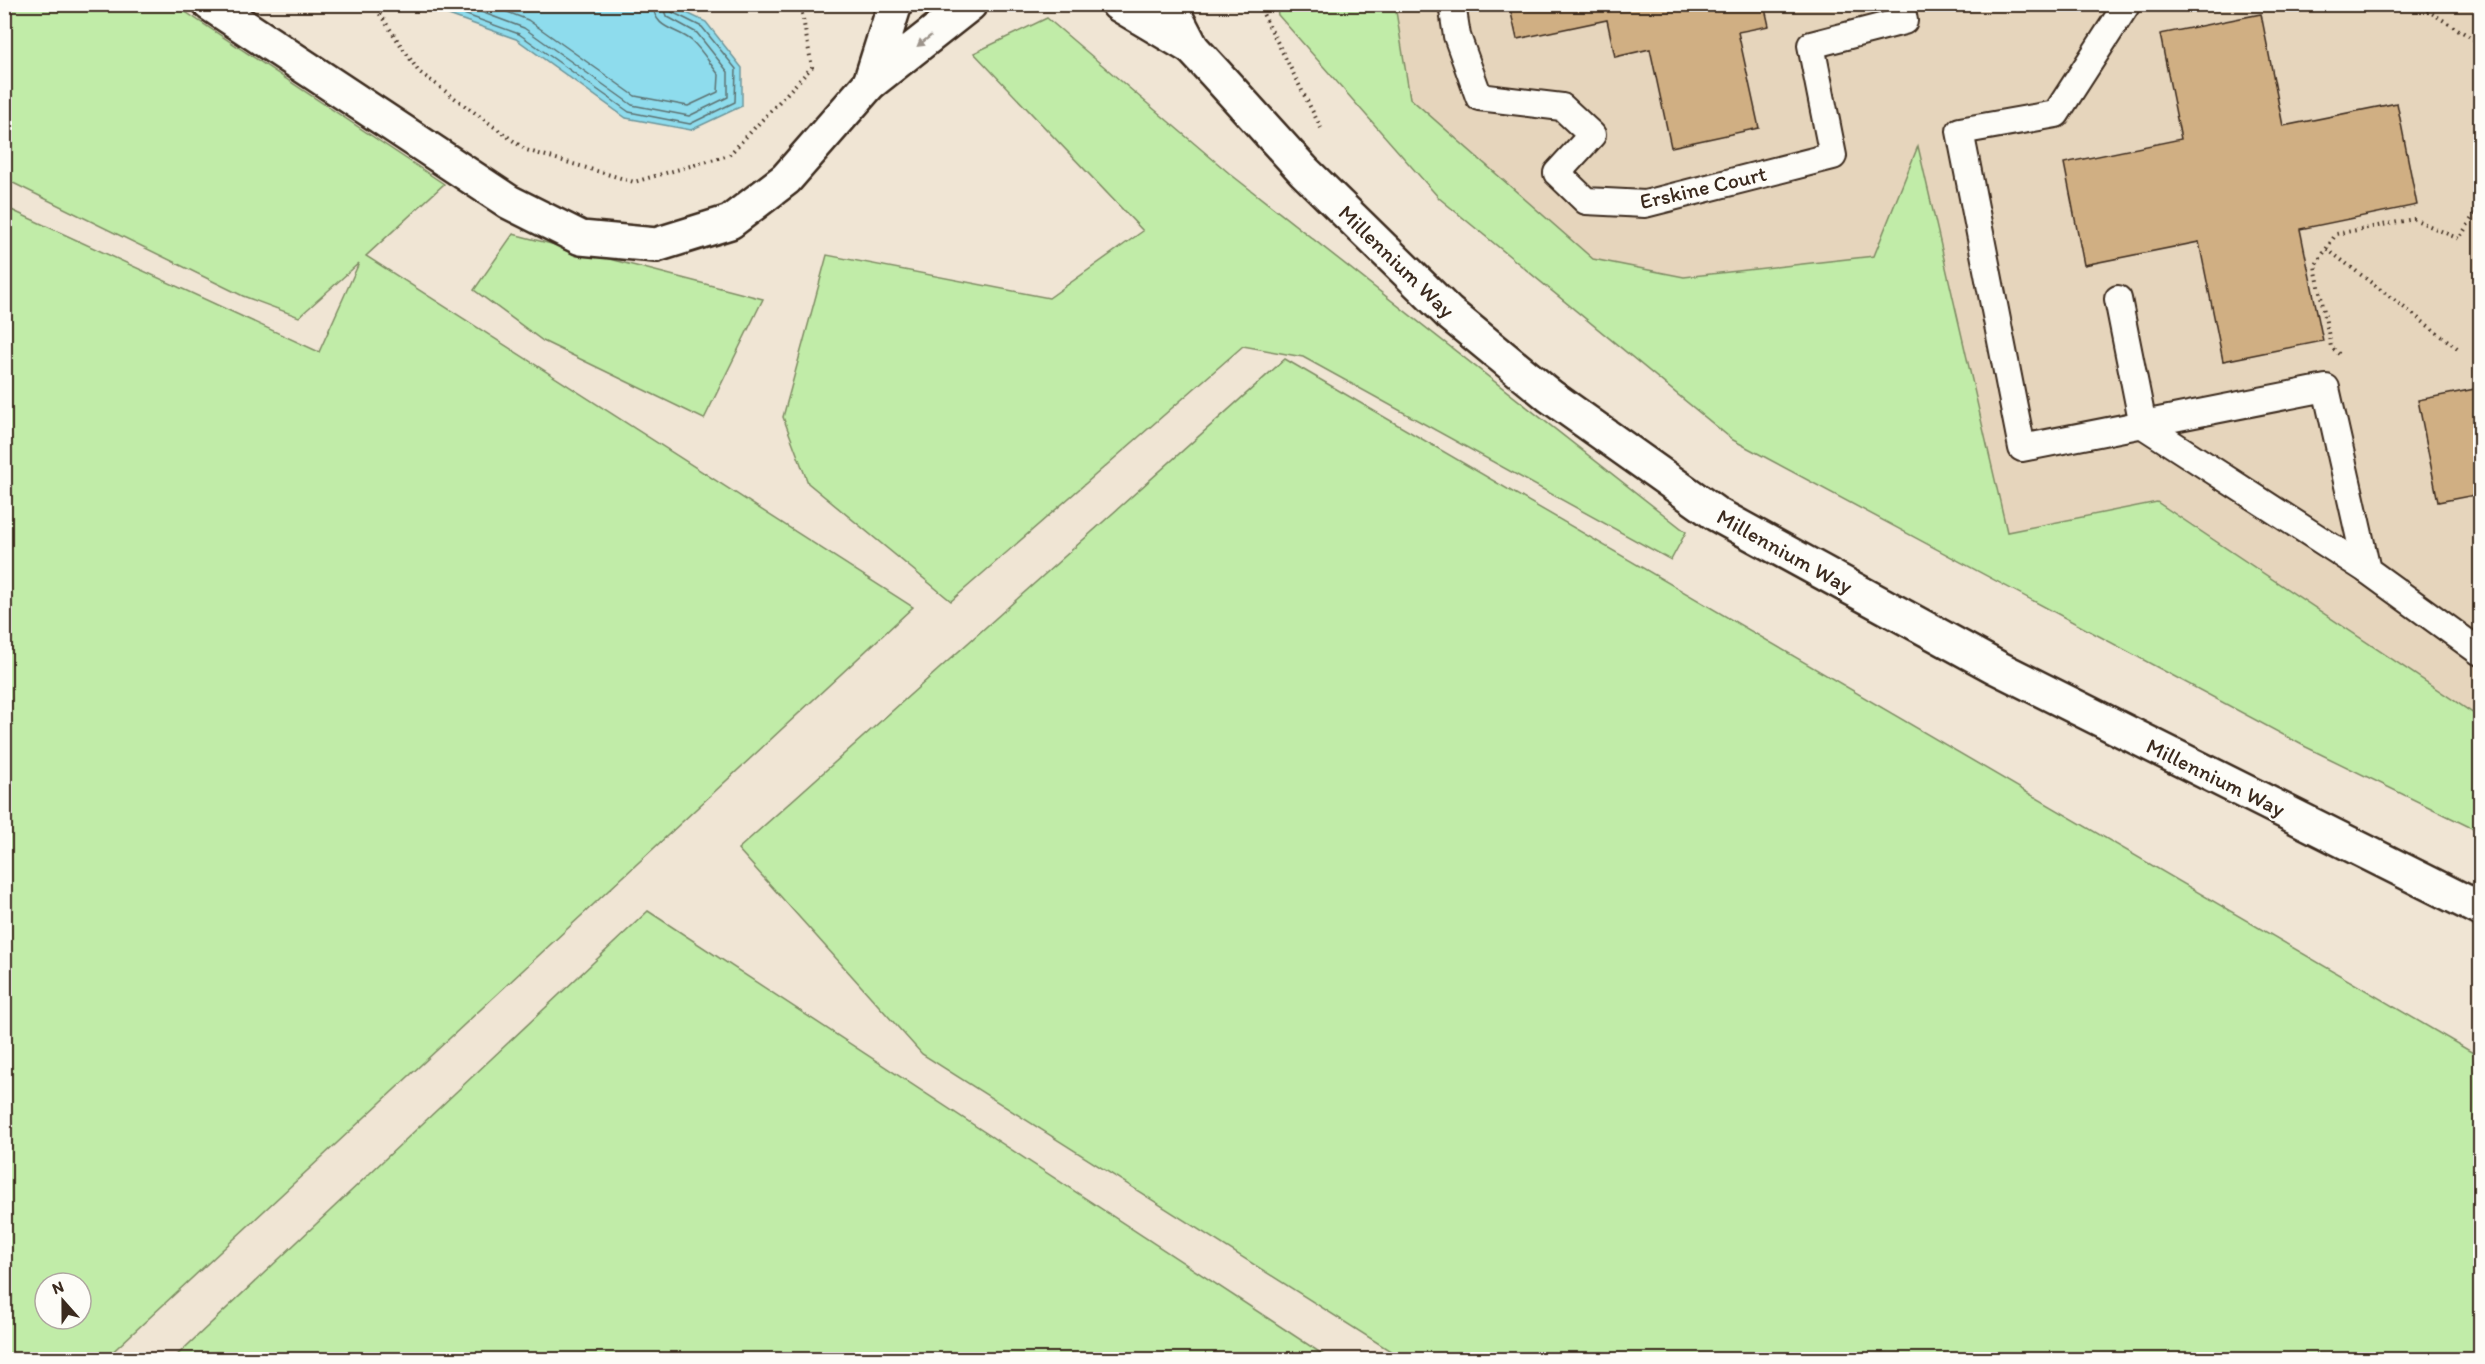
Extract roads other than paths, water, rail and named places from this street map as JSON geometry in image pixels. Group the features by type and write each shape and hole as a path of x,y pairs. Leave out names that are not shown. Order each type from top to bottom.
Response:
{"main road":[{"path":"210,4 509,202 581,238 656,245 730,222 786,179 870,83 970,4"},
{"path":"870,83 895,4"},
{"name":"Millennium Way","path":"1118,4 1192,48"},
{"name":"Millennium Way","path":"1169,4 1192,48 1304,171 1449,313 1550,396 1716,514 1996,668 2481,909"}],"lane":[{"name":"Erskine Court","path":"1452,4 1457,36 1479,97 1562,107 1592,135 1557,173 1586,201 1645,204 1833,156 1811,45 1904,21 1901,4"},
{"path":"2127,4 2056,114 1960,131 2022,448 2326,388 2367,570"},
{"path":"2118,299 2143,425 2367,570 2481,652"}],"water":[{"path":"438,5 670,5 706,22 742,68 742,106 691,130 626,118 516,39 446,14"}]}
